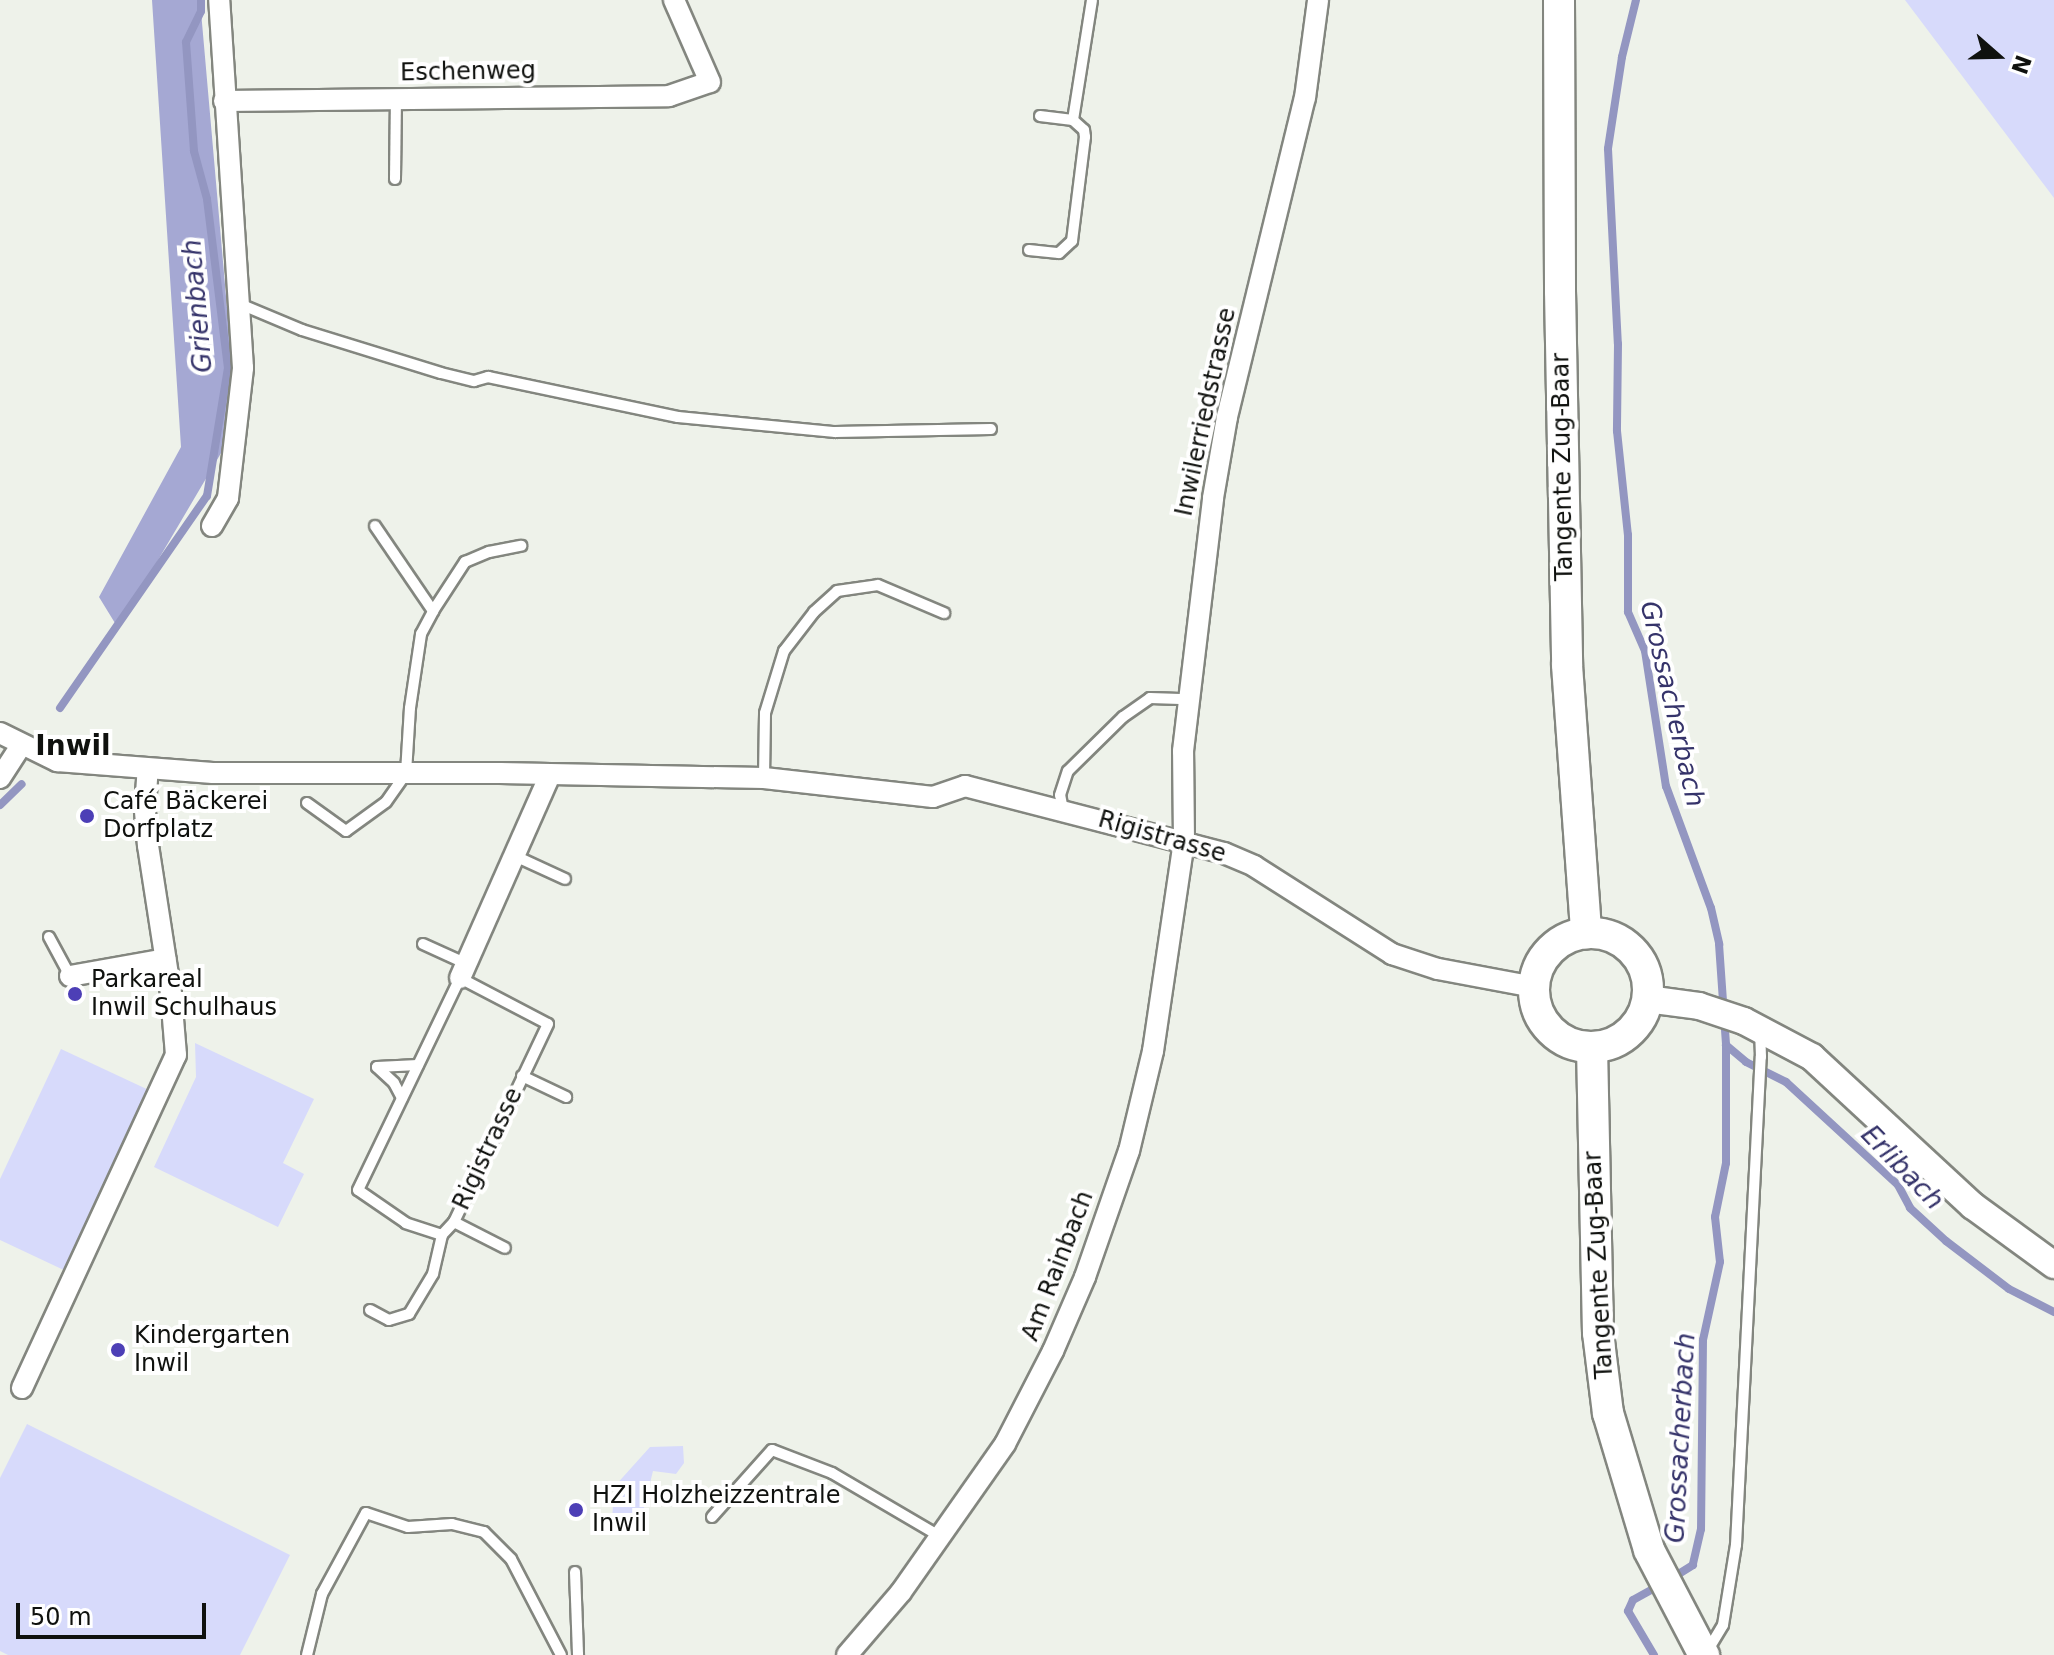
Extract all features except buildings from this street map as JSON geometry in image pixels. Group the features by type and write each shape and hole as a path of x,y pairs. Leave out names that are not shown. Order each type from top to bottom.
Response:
{"main road":[{"name":"Tangente Zug-Baar","path":"1559,0 1560,291 1567,665 1586,933"},
{"path":"1586,933 1611,937 1632,951 1645,973 1647,999 1643,1014 1622,1038 1592,1047 1577,1046 1550,1030 1535,1003 1534,987 1536,974 1549,950 1560,942 1586,933"},
{"name":"Tangente Zug-Baar","path":"1592,1047 1600,1346 1608,1413 1623,1469 1658,1571 1705,1655"}],"street":[{"path":"212,526 228,498 243,368 219,0"},
{"name":"Eschenweg","path":"224,101 669,96 710,82 674,0"},
{"name":"Inwilerriedstrasse","path":"1184,841 1181,790 1203,562 1227,417 1305,98 1318,0"},
{"name":"Rigistrasse","path":"0,733 45,757 70,763 213,773 764,778 933,797 965,786 1184,841 1254,866 1392,954 1438,969 1534,987"},
{"path":"0,778 21,746"},
{"path":"22,1388 176,1055 166,959 148,846 145,808 148,769"},
{"name":"Rigistrasse","path":"463,971 550,775"},
{"name":"Am Rainbach","path":"847,1655 901,1592 1005,1444 1053,1351 1089,1267 1129,1151 1153,1051 1184,841"},
{"path":"70,976 166,959"},
{"path":"1647,999 1699,1006 1752,1025 1812,1057 1973,1206 2054,1265"}],"lane":[{"path":"1073,120 1092,0"},
{"path":"395,179 396,99"},
{"path":"1029,250 1059,253 1072,241 1085,137 1084,130 1073,120 1040,116"},
{"path":"240,304 302,330 441,373 474,381 488,377 678,417 835,432 991,429"},
{"path":"375,526 433,611"},
{"path":"307,803 346,831 386,802 406,773 410,708 421,634 433,611 465,562 489,552 521,546"},
{"path":"764,778 765,713 784,651 814,612 837,591 878,585 944,613"},
{"path":"1063,810 1060,795 1068,771 1123,717 1150,698 1188,699"},
{"path":"515,856 565,879"},
{"path":"49,937 70,976"},
{"path":"423,944 463,971"},
{"name":"Rigistrasse","path":"463,971 548,1024 454,1222 442,1235 406,1223 358,1190 463,971"},
{"path":"1705,1655 1723,1625 1736,1545 1760,1092 1761,1057 1752,1025"},
{"path":"402,1098 394,1083 377,1067 418,1065"},
{"path":"522,1076 566,1097"},
{"path":"454,1222 505,1248"},
{"path":"370,1310 389,1320 409,1314 433,1274 442,1235"},
{"path":"712,1517 772,1450 832,1473 941,1537"},
{"path":"307,1655 322,1594 366,1513 408,1527 452,1524 484,1532 511,1559 561,1655"},
{"path":"575,1572 578,1655"}],"shaded area":[{"path":"152,0 200,0 231,353 224,448 118,628 99,597 181,447"},
{"path":"1905,0 2054,0 2054,198"},
{"path":"195,1043 314,1099 283,1163 304,1174 278,1227 154,1167 196,1077"},
{"path":"61,1049 153,1092 68,1272 0,1240 0,1179"},
{"path":"27,1424 290,1555 240,1655 8,1655 0,1651 0,1478"},
{"path":"683,1446 684,1463 676,1474 653,1471 639,1528 612,1522 614,1487 650,1447"}],"waterway":[{"name":"Grienbach","path":"60,708 207,496 228,368 207,199 194,151 186,42 201,11 201,0"},
{"name":"Grossacherbach","path":"1636,0 1622,57 1608,149 1618,344 1617,431 1628,535 1628,612 1645,651 1666,786 1711,908 1719,944 1726,1045 1726,1163 1715,1217 1720,1262 1703,1340 1701,1529 1693,1565 1672,1578"},
{"name":"Grienbach","path":"0,805 22,784"},
{"name":"Erlibach","path":"1726,1045 1746,1062 1786,1082 1898,1185 1910,1208 1946,1241 2009,1289 2054,1312"},
{"name":"Grossacherbach","path":"1654,1655 1628,1611 1633,1600 1660,1585"}],"place":[{"name":"Café Bäckerei Dorfplatz","path":"87,816"},
{"name":"Parkareal Inwil Schulhaus","path":"75,994"},
{"name":"Kindergarten Inwil","path":"118,1350"},
{"name":"HZI Holzheizzentrale Inwil","path":"576,1510"}],"district":[{"name":"Inwil","path":"73,746"}]}
